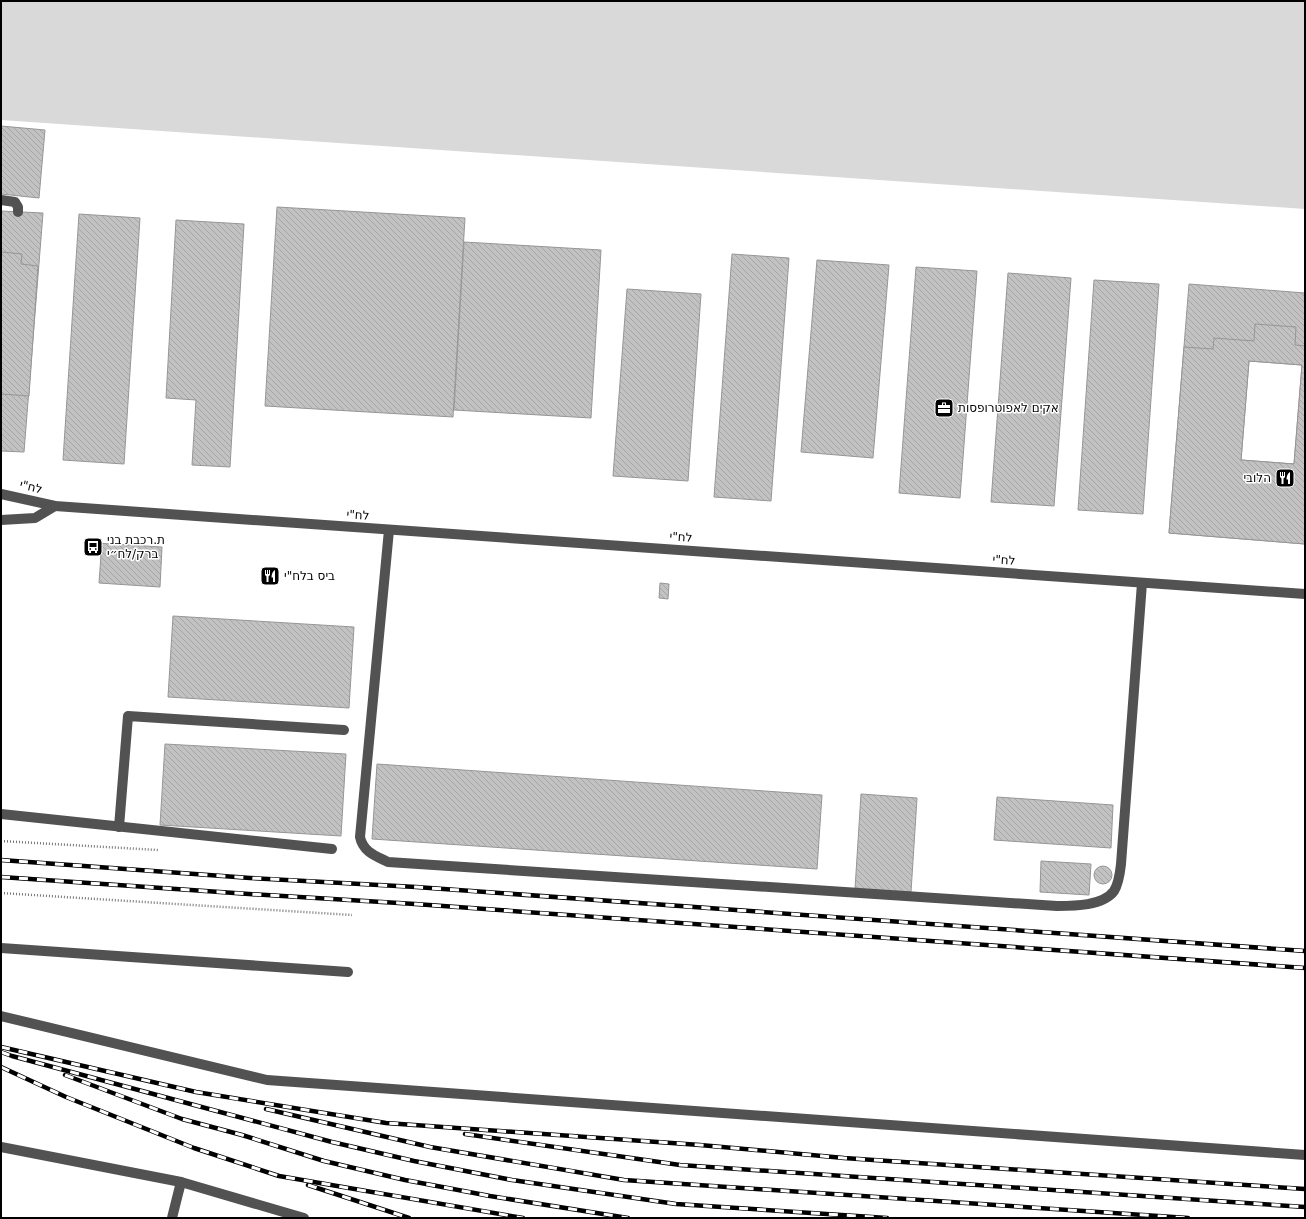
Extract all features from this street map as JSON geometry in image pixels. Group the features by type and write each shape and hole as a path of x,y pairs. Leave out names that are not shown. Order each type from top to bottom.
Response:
{"street":[{"path":"1,200 15,202 18,206 18,212"},
{"name":"לח\"י","path":"1,494 55,506 1305,594"},
{"name":"לח\"י","path":"1,520 35,518 55,506"},
{"path":"389,530 360,837 362,844 367,850 388,862 1057,906 1078,905 1098,901 1113,892 1119,881 1142,583"},
{"path":"119,827 128,716 344,730"},
{"path":"1,814 332,849"},
{"path":"1,948 348,972"},
{"path":"1,1016 267,1080 1305,1155"},
{"path":"1,1147 181,1182 304,1218"},
{"path":"172,1218 181,1182"}],"path":[{"path":"1,840 160,850"},
{"path":"1,893 352,915"}],"shaded area":[{"path":"1,1 1305,1 1305,209 1,120"}],"building":[{"path":"1,126 45,130 39,198 1,194"},
{"path":"277,207 465,218 453,417 265,406"},
{"path":"1,211 43,213 24,452 1,451"},
{"path":"79,214 140,218 124,464 63,460"},
{"path":"176,220 244,224 230,467 192,465 196,400 166,398"},
{"path":"464,242 601,250 591,418 454,410"},
{"path":"1,252 22,254 21,264 38,266 29,396 1,394"},
{"path":"732,254 789,258 771,501 714,497"},
{"path":"817,260 889,265 873,458 801,452"},
{"path":"916,267 977,271 960,498 899,493"},
{"path":"1008,273 1071,278 1054,506 991,502"},
{"path":"1094,280 1159,284 1143,514 1078,510"},
{"path":"1189,284 1305,293 1305,544 1169,533","holes":["1249,361 1302,365 1294,464 1241,460"]},
{"path":"627,289 701,294 688,481 613,476"},
{"path":"1255,324 1296,327 1295,345 1305,346 1305,544 1169,533 1184,347 1213,349 1214,338 1254,341","holes":["1249,361 1302,365 1294,464 1241,460"]},
{"path":"95,543 162,547 160,587 99,583 101,555 94,554"},
{"path":"660,583 669,584 668,599 659,598"},
{"path":"173,616 354,627 349,708 168,697"},
{"path":"165,744 346,754 341,836 160,825"},
{"path":"377,764 822,795 817,869 372,839"},
{"path":"861,794 917,798 911,892 855,889"},
{"path":"997,797 1113,805 1111,848 994,840"},
{"path":"1041,861 1091,864 1089,895 1040,892"},
{"path":"1103,866 1109,869 1112,875 1109,881 1103,884 1097,881 1094,875 1097,869"}],"railway":[{"path":"1,860 250,878 416,887 1305,951"},
{"path":"1,877 415,904 1305,968"},
{"path":"1,1047 196,1092 386,1123 700,1145 844,1158 1305,1189"},
{"path":"1,1052 332,1142 414,1161 512,1180 676,1204 887,1218"},
{"path":"1,1067 66,1097 194,1148 279,1176 523,1218"},
{"path":"65,1075 182,1119 242,1135 324,1161 405,1180 490,1196 628,1218"},
{"path":"266,1109 430,1147 624,1180 1188,1218"},
{"path":"465,1134 680,1165 1305,1207"},
{"path":"308,1185 409,1218"}],"place":[{"name":"אקים לאפוטרופסות","path":"944,408"},
{"name":"הלובי","path":"1285,478"},
{"name":"ת.רכבת בני ברק/לח״י","path":"93,547"},
{"name":"ביס בלח\"י","path":"270,576"}]}
